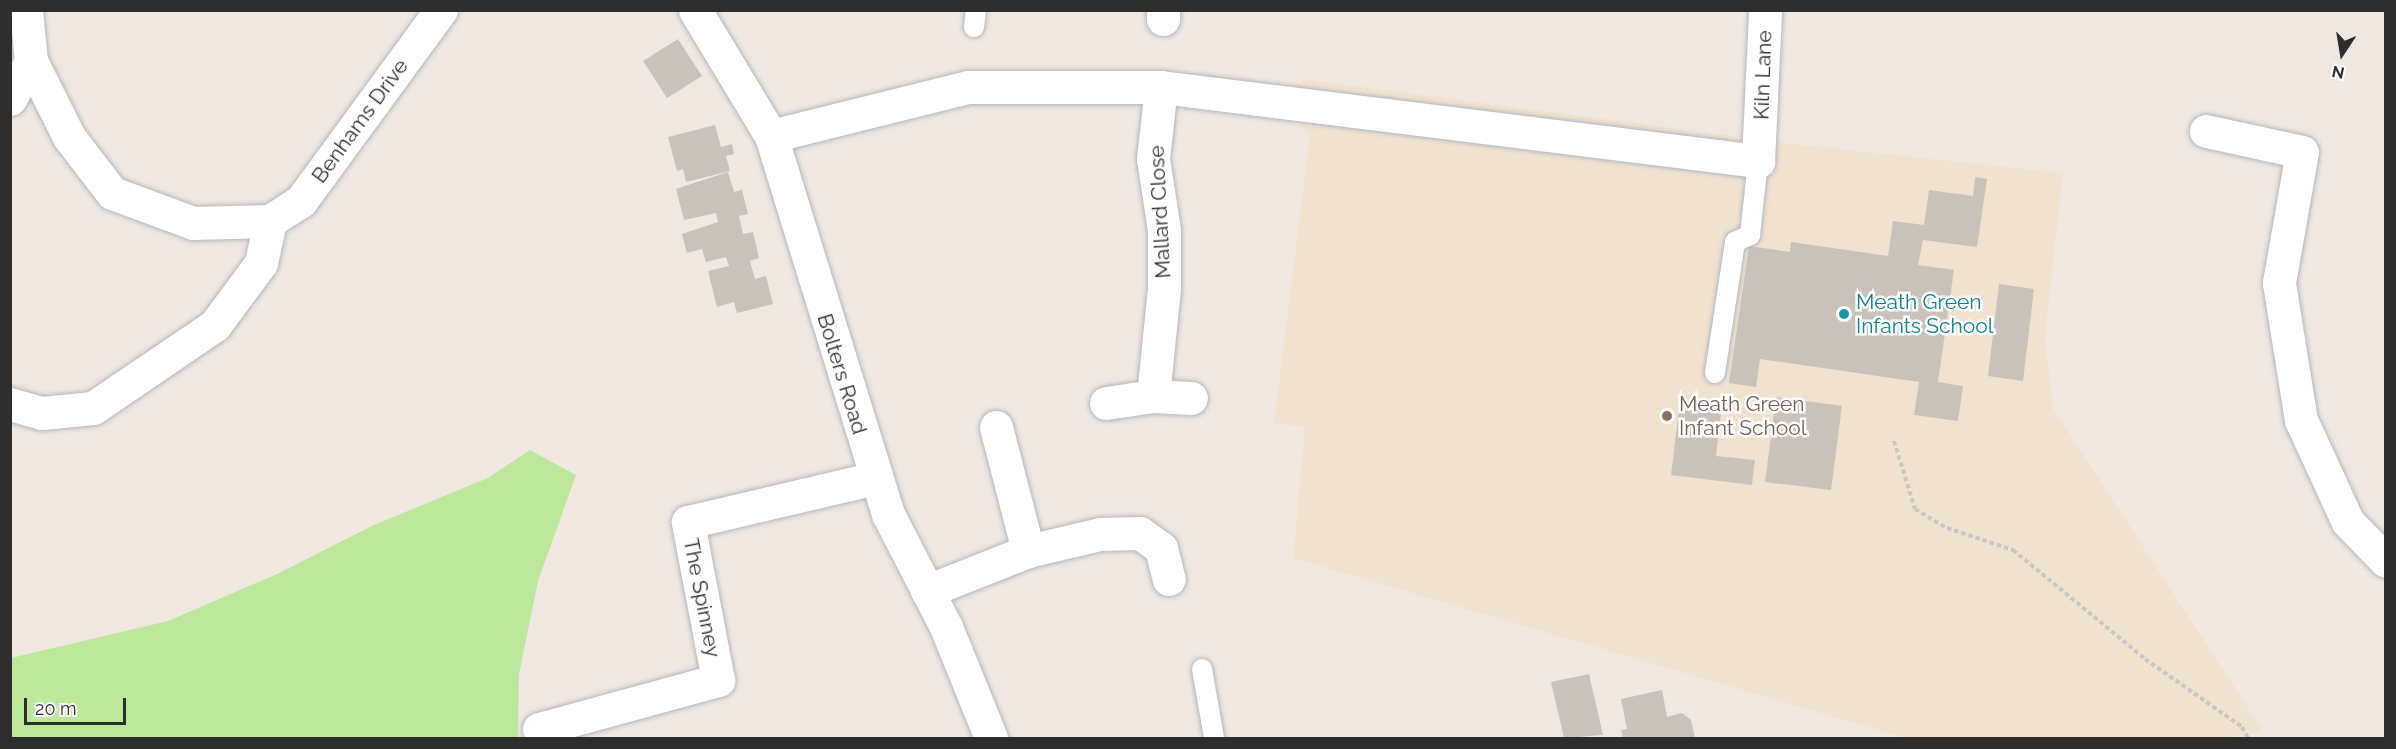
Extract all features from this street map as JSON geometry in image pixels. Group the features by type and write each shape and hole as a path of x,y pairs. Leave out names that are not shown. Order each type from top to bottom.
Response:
{"street":[{"path":"10,404 42,413 93,408 215,325 261,263 270,221 193,223 112,193 69,137 31,61 27,10"},
{"name":"Benhams Drive","path":"270,221 301,201 441,10"},
{"name":"Bolters Road","path":"695,10 771,136 888,514 927,591 991,738"},
{"name":"Kiln Lane","path":"1760,150 1765,10"},
{"path":"10,99 31,61"},
{"path":"771,136 968,87 1161,87 1760,150"},
{"name":"Mallard Close","path":"1153,396 1164,288 1164,230 1153,159 1161,87"},
{"path":"2206,131 2302,152 2279,283 2301,420 2348,522 2385,561"},
{"path":"1106,403 1153,396 1191,398"},
{"path":"996,427 1028,550"},
{"name":"The Spinney","path":"539,729 718,680 688,522 875,478"},
{"path":"927,591 1028,550 1100,534 1140,533 1161,548 1168,579"}],"lane":[{"path":"1715,373 1735,242 1750,235 1760,150"},
{"path":"1202,669 1214,738"}],"path":[{"path":"1894,441 1916,509 1947,528 2013,550 2145,659 2242,727 2248,738"}],"shaded area":[{"name":"Meath Green Infant School","path":"1303,79 1783,143 2063,173 2045,337 2053,408 2263,731 2228,738 1906,738 1293,558 1305,427 1274,423 1310,136 1298,121"}],"green space":[{"path":"530,450 576,475 538,581 519,674 518,738 11,738 11,658 168,621 277,574 374,525 488,478"}],"building":[{"path":"678,39 702,76 667,98 643,61"},
{"path":"715,125 721,147 732,144 734,154 726,156 730,171 686,182 683,169 677,171 668,137"},
{"path":"728,172 734,192 742,190 748,214 739,216 743,234 753,232 759,258 750,261 755,279 766,276 773,304 737,313 734,302 717,307 708,271 729,266 726,257 706,262 702,249 687,253 682,234 718,222 716,213 684,220 676,189"},
{"name":"Meath Green Infants School","path":"1975,177 1987,179 1977,247 1923,240 1918,265 1954,270 1938,382 1963,386 1958,421 1914,415 1919,382 1760,359 1756,387 1729,383 1749,246 1790,252 1791,242 1888,256 1893,221 1924,225 1929,190 1973,196"},
{"path":"1999,284 2034,289 2023,381 1988,376"},
{"path":"1776,397 1842,406 1831,490 1765,482"},
{"path":"1680,400 1722,405 1716,456 1755,460 1752,485 1671,475"},
{"path":"1589,674 1603,735 1564,738 1551,682"},
{"path":"1662,690 1667,717 1682,713 1691,720 1695,738 1623,738 1621,730 1627,729 1621,699"}],"place":[{"name":"Meath Green Infants School","path":"1844,314"},
{"name":"Meath Green Infant School","path":"1667,416"}]}
